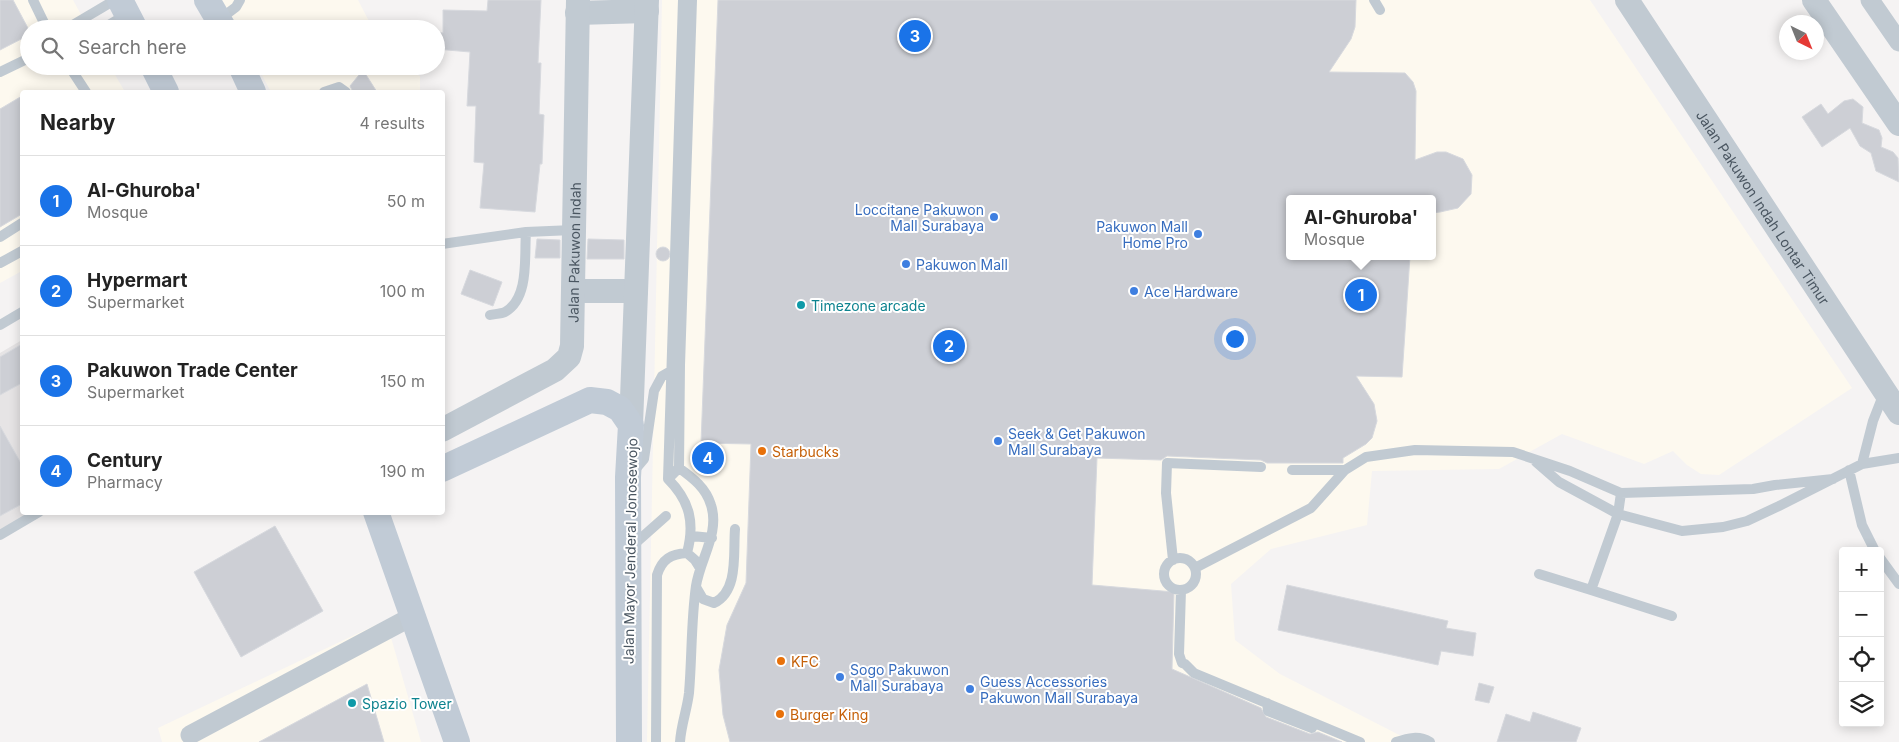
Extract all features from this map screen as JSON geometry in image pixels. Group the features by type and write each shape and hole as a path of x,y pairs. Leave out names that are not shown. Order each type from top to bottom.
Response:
{"main road":[{"path":"158,75 165,90"},
{"path":"245,75 252,90"},
{"name":"Jalan Mayor Jenderal Jonosewojo","path":"445,469 590,400 607,402 620,409 631,426 628,477 629,742"},
{"path":"377,515 456,742"}],"street":[{"name":"Jalan Pakuwon Indah Lontar Timur","path":"1627,0 1899,413"},
{"path":"1814,0 1899,124"},
{"path":"1870,0 1899,42"},
{"path":"578,6 647,6 631,426"},
{"name":"Jalan Pakuwon Indah","path":"445,428 555,370 569,357 572,346 578,6"},
{"path":"573,291 636,291"},
{"path":"190,735 413,616"}],"lane":[{"path":"33,0 43,20"},
{"path":"217,16 236,7 240,0"},
{"path":"683,0 668,478 679,490 687,504 692,520 692,536 687,553"},
{"path":"680,468 680,365 692,0"},
{"path":"1374,0 1380,10"},
{"path":"96,20 125,11"},
{"path":"114,20 125,11"},
{"path":"0,72 20,62"},
{"path":"75,75 85,90"},
{"path":"330,90 339,87 343,90"},
{"path":"0,237 20,225"},
{"path":"445,244 526,232 574,230"},
{"path":"490,315 505,312 515,302 522,289 526,232"},
{"path":"0,263 20,252"},
{"path":"0,324 20,313"},
{"path":"628,477 644,459 654,391 662,376 670,372"},
{"path":"1862,464 1873,421 1885,390"},
{"path":"1195,568 1311,508 1345,470 1366,457 1415,450 1512,452 1570,471 1621,493 1753,490 1775,485 1832,479"},
{"path":"1533,460 1559,482 1618,514 1682,531 1723,527 1747,521 1862,464 1899,458"},
{"path":"1173,560 1166,492 1167,463 1261,467"},
{"path":"668,478 680,468"},
{"path":"680,468 693,477 704,490 711,505 714,522 712,538 700,568 696,587 689,695 680,742"},
{"path":"1292,470 1345,470"},
{"path":"1850,470 1862,525 1873,547"},
{"path":"1591,590 1618,514 1621,493"},
{"path":"0,535 34,515"},
{"path":"628,550 666,516"},
{"path":"696,587 704,599 714,603 724,598 732,581 735,529"},
{"path":"692,536 712,538"},
{"path":"687,553 700,568"},
{"path":"656,742 657,574 660,565 669,556 687,553"},
{"path":"1182,558 1190,561 1195,568 1196,578 1191,586 1182,590 1174,589 1167,584 1164,575 1166,566 1173,560 1182,558"},
{"path":"1884,563 1899,584"},
{"path":"1539,574 1672,616"},
{"path":"1182,590 1181,653 1185,664 1194,673 1360,742"},
{"path":"1267,703 1268,711 1345,742"},
{"path":"1396,742 1408,738 1423,738 1430,742"}],"shaded area":[{"path":"0,0 73,0 84,20 20,20 20,75 115,75 124,90 20,90 20,272 0,283"},
{"path":"222,0 358,0 368,20 232,20"},
{"path":"662,0 1590,0 1852,388 1719,475 1701,474 1687,465 1673,451 1644,464 1562,434 1499,469 1372,471 1367,525 1271,549 1231,584 1235,640 1280,674 1413,742 647,742"},
{"path":"262,75 420,76 420,90 270,90"},
{"path":"20,341 20,515 43,515 0,539 0,353"},
{"path":"386,620 421,742 162,742 158,728"}],"building":[{"path":"0,0 13,0 24,20 20,20 20,40 0,50"},
{"path":"488,0 541,0 538,63 541,63 539,114 544,115 542,164 540,164 535,212 480,208 484,163 474,162 476,106 467,106 470,52 445,50 443,10 487,11"},
{"name":"Pakuwon Mall","path":"718,0 1356,0 1355,27 1351,39 1329,72 1405,73 1413,82 1416,91 1415,160 1437,152 1446,152 1463,159 1472,175 1471,194 1458,208 1436,212 1436,195 1286,195 1286,260 1410,260 1402,377 1356,376 1374,404 1377,421 1372,438 1366,444 1343,458 1343,463 1267,463 1261,460 1167,456 1161,460 1097,458 1092,585 1174,592 1172,669 1261,708 1266,717 1310,734 1318,732 1342,742 730,742 723,715 719,670 727,625 746,583 751,444 701,443"},
{"path":"359,75 366,75 376,90 352,90 350,86"},
{"path":"20,97 20,215 0,227 0,109"},
{"path":"1853,99 1863,107 1862,123 1879,130 1882,138 1881,147 1893,152 1898,158 1899,182 1876,171 1871,153 1860,146 1850,128 1822,147 1802,117 1821,104 1828,114 1844,101"},
{"path":"537,239 560,240 560,258 535,258"},
{"path":"588,239 624,240 624,259 587,259"},
{"path":"663,247 668,249 670,254 668,259 663,261 658,259 656,254 658,249"},
{"path":"470,270 502,282 493,306 461,294"},
{"path":"20,345 20,384 0,395 0,357"},
{"path":"0,426 20,461 20,505 0,516"},
{"path":"275,526 323,611 241,657 194,572"},
{"path":"1287,585 1448,621 1446,628 1476,633 1473,656 1441,651 1438,665 1278,630"},
{"path":"1479,683 1494,687 1489,703 1475,700"},
{"name":"Spazio Tower","path":"367,684 384,742 259,742"},
{"path":"1533,712 1581,728 1576,742 1497,742 1506,714 1530,722"}],"place":[{"name":"Pakuwon Trade Center","path":"915,36"},
{"name":"Loccitane Pakuwon Mall Surabaya","path":"994,217"},
{"name":"Pakuwon Mall Home Pro","path":"1198,234"},
{"name":"Pakuwon Mall","path":"906,264"},
{"name":"Ace Hardware","path":"1134,291"},
{"name":"Al-Ghuroba'","path":"1361,295"},
{"name":"Timezone arcade","path":"801,305"},
{"name":"Hypermart","path":"949,346"},
{"name":"Seek & Get Pakuwon Mall Surabaya","path":"998,441"},
{"name":"Starbucks","path":"762,451"},
{"name":"Century","path":"708,458"},
{"name":"KFC","path":"781,661"},
{"name":"Sogo Pakuwon Mall Surabaya","path":"840,677"},
{"name":"Guess Accessories Pakuwon Mall Surabaya","path":"970,689"},
{"name":"Spazio Tower","path":"352,703"},
{"name":"Burger King","path":"780,714"}]}
